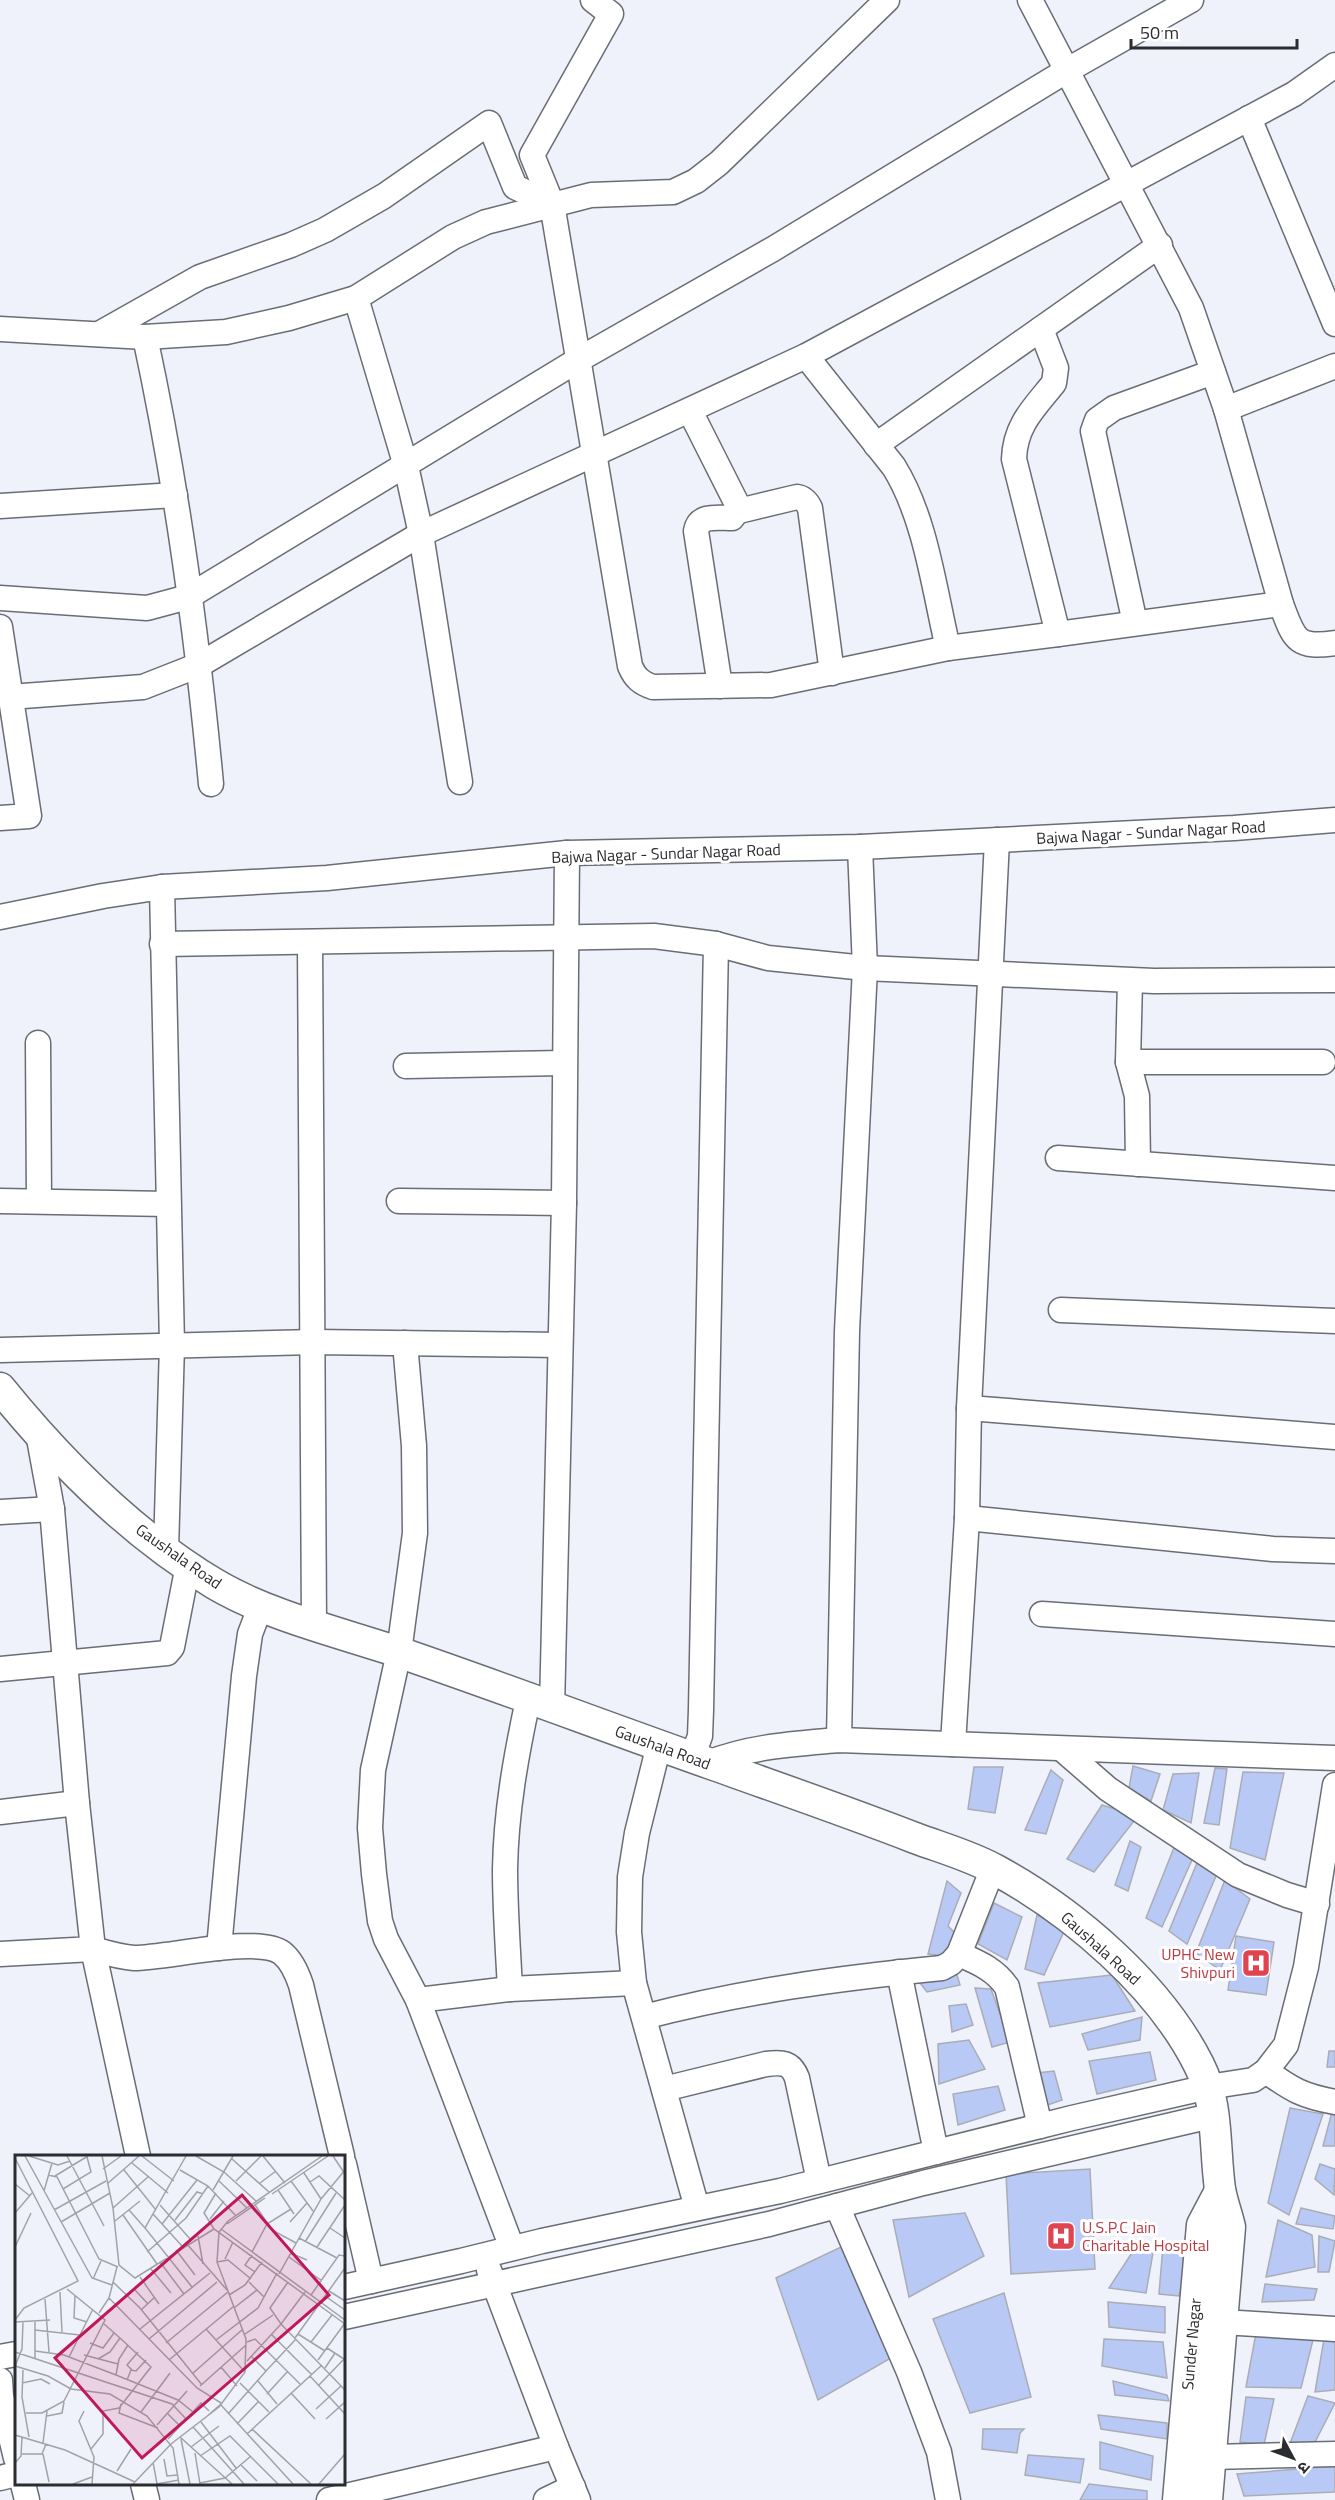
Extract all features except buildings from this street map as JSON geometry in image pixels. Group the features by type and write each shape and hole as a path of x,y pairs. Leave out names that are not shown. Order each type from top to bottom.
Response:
{"street":[{"path":"593,0 611,14 532,154 552,204 630,666 634,676 643,684 653,687 771,685 948,648 1281,604"},
{"path":"0,329 146,337 226,332 322,309 356,298 453,237 486,222 591,195 673,192 696,181 719,163 887,0"},
{"path":"1030,0 1191,308 1226,409 1281,604 1291,631 1306,645 1335,643"},
{"path":"0,598 147,608 188,597 578,360 783,243 1066,70 1191,0"},
{"path":"10,697 143,687 200,665 421,534 806,356 1128,185 1332,72"},
{"path":"1249,117 1335,324"},
{"path":"99,334 200,277 291,245 325,230 384,196 489,123 515,187 552,204"},
{"path":"876,445 1160,245"},
{"path":"356,298 406,466 421,534 460,782"},
{"path":"1041,328 1056,368 1056,375 1054,382 1020,426 1014,445 1014,459 1058,634"},
{"path":"146,337 175,495 188,597 200,665 211,784"},
{"path":"806,356 906,486 915,510 948,648"},
{"path":"1226,409 1335,366"},
{"path":"1135,623 1093,431 1097,420 1114,408 1213,372"},
{"path":"690,411 739,511"},
{"path":"0,506 175,495"},
{"path":"720,686 696,531 697,525 706,519 732,518 739,511 797,497 803,498 810,508 832,673"},
{"path":"0,627 29,816 0,818"},
{"name":"Bajwa Nagar - Sundar Nagar Road","path":"0,917 103,896 162,887 327,878 567,853 860,847 1335,820"},
{"path":"953,1744 968,1518 969,1408 997,840"},
{"path":"839,1740 847,1331 865,968 860,847"},
{"path":"510,1989 505,1869 508,1815 513,1770 540,1704 560,1345 564,1203 563,1063 567,853"},
{"path":"0,1669 158,1656 170,1651 177,1557 162,887"},
{"path":"162,944 654,936 716,944 768,958 865,968 1130,981 1335,980"},
{"path":"310,942 314,1626"},
{"path":"716,944 700,1760 769,1746 839,1740 1335,1758"},
{"path":"1130,981 1128,1062 1137,1096 1138,1164"},
{"path":"38,1043 39,1201"},
{"path":"1128,1062 1323,1062"},
{"path":"406,1066 563,1063"},
{"path":"1058,1158 1335,1178"},
{"path":"0,1201 168,1203"},
{"path":"399,1201 564,1203"},
{"path":"1061,1310 1335,1321"},
{"path":"0,1350 314,1342 560,1345"},
{"path":"405,1343 414,1446 415,1533 399,1652 373,1770 370,1828 380,1921 396,1963 418,2000 512,2248"},
{"name":"Gaushala Road","path":"0,1388 38,1433 113,1508 217,1585 314,1626 399,1652 862,1818 993,1868 1051,1904 1091,1936 1148,1990 1184,2040 1198,2063 1208,2087 1215,2115 1220,2191 1230,2227 1207,2500"},
{"path":"969,1408 1335,1437"},
{"path":"38,1433 52,1509 77,1803 93,1949 138,2155"},
{"path":"0,1512 52,1509"},
{"path":"968,1518 1273,1549 1335,1551"},
{"path":"219,1948 244,1676 250,1634 261,1605"},
{"path":"1042,1614 1335,1634"},
{"path":"659,1745 637,1833 630,1876 629,1932 634,1983 697,2208"},
{"path":"1062,1749 1108,1789 1238,1875 1287,1895 1317,1904"},
{"path":"345,2287 819,2181 1208,2087 1253,2080 1266,2071 1286,2045 1306,1966 1333,1821 1335,1785"},
{"path":"0,1812 77,1803"},
{"path":"644,2017 723,1997 852,1977 942,1968 951,1963 958,1954 993,1868"},
{"path":"0,1954 93,1949 114,1956 135,1958 219,1948 260,1946 281,1952 294,1967 301,1984 342,2155"},
{"path":"958,1954 984,1965 1000,1977 1007,1987 1040,2126"},
{"path":"899,1972 936,2152"},
{"path":"418,2000 510,1989 634,1983"},
{"path":"664,2089 766,2064 781,2062 788,2064 794,2070 797,2078 819,2181"},
{"path":"1266,2071 1292,2091 1335,2102"},
{"path":"345,2317 769,2224 1097,2141 1215,2115"},
{"path":"345,2168 371,2281"},
{"name":"Sunder Nagar","path":"1178,2500 1202,2225 1220,2191"},
{"path":"837,2206 909,2372 939,2452 948,2500"},
{"path":"485,2255 493,2284 576,2494 546,2500"},
{"path":"1222,2322 1335,2329"},
{"path":"0,2357 15,2354"},
{"path":"4,2391 15,2452"},
{"path":"329,2500 556,2447"},
{"path":"1211,2457 1335,2454"},
{"path":"0,2478 15,2474"},
{"path":"23,2485 27,2500"},
{"path":"143,2485 147,2500"}],"place":[{"name":"UPHC New Shivpuri","path":"1256,1963"},
{"name":"U.S.P.C Jain Charitable Hospital","path":"1061,2236"}]}
